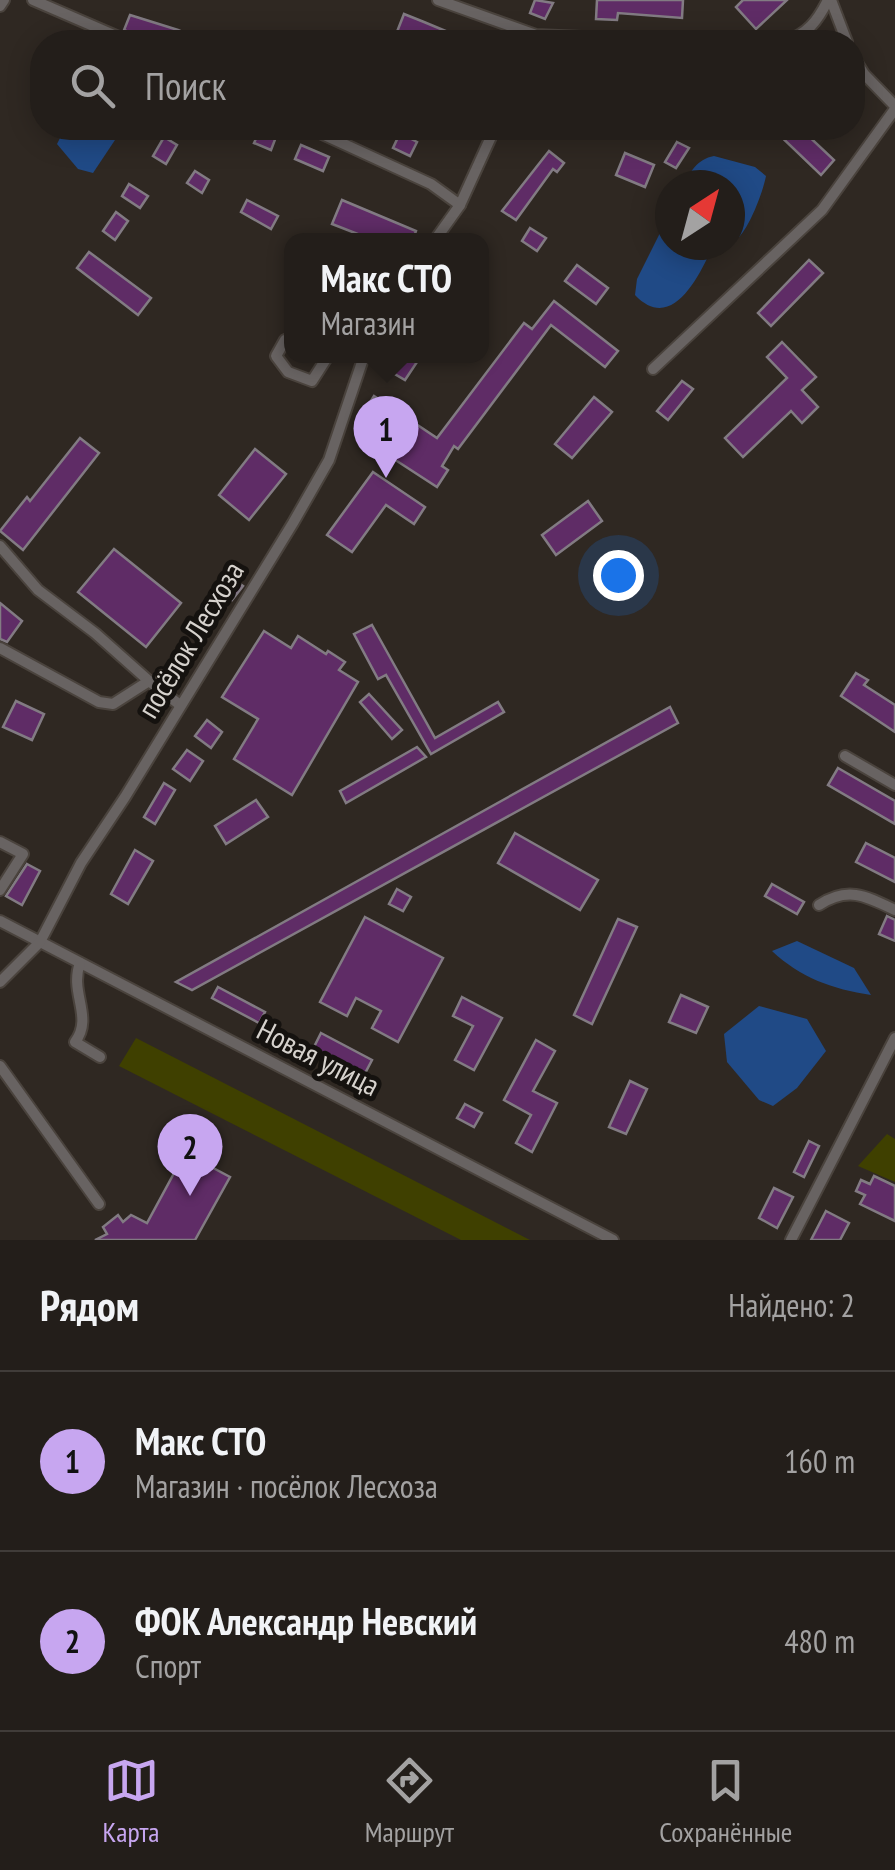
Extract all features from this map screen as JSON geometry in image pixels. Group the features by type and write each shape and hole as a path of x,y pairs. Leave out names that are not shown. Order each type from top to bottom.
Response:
{"street":[{"path":"0,6 4,0"},
{"path":"33,0 102,30"},
{"path":"438,0 515,30"},
{"path":"808,30 830,0"},
{"path":"830,0 842,30"},
{"path":"653,368 822,210 895,108 865,75"},
{"path":"336,140 431,184 460,204"},
{"path":"440,233 460,204 489,140"},
{"path":"284,342 276,356 288,372 312,381 324,363"},
{"name":"посёлок Лесхоза","path":"0,982 40,942 81,863 329,460 362,363"},
{"path":"0,546 38,590 180,705"},
{"path":"0,648 98,702 113,704 150,681"},
{"path":"845,756 895,785"},
{"path":"0,842 23,854 0,890"},
{"path":"819,906 845,893 861,894 895,910"},
{"name":"Новая улица","path":"0,921 613,1240"},
{"path":"80,963 75,978 83,1017 82,1033 75,1042 100,1057"},
{"path":"791,1240 895,1038"},
{"path":"0,1066 99,1204"}],"shaded area":[{"path":"136,1038 530,1240 461,1240 119,1066"},
{"path":"887,1134 895,1139 895,1182 858,1166"}],"water":[{"path":"59,140 115,140 93,173 78,169 57,144"},
{"path":"714,156 755,167 766,176 745,228 745,170 693,170"},
{"path":"655,243 655,260 706,260 690,288 671,305 648,305 635,295 637,279"},
{"path":"797,941 854,968 871,995 818,981 772,951"},
{"path":"759,1006 807,1019 826,1051 797,1088 773,1106 759,1100 727,1062 724,1034"}],"building":[{"path":"535,0 553,3 545,19 530,13"},
{"path":"597,0 683,0 682,18 618,13 617,20 596,19"},
{"path":"743,0 787,0 756,29 736,7"},
{"path":"404,14 443,30 398,30"},
{"path":"130,15 178,30 124,30"},
{"path":"162,140 177,145 166,164 153,156"},
{"path":"255,140 275,140 271,150 254,143"},
{"path":"397,140 417,142 410,156 393,148"},
{"path":"785,140 813,140 834,160 821,175"},
{"path":"677,142 689,148 676,168 665,162"},
{"path":"301,145 329,157 323,171 295,159"},
{"path":"549,151 564,163 557,172 553,169 516,220 502,211"},
{"path":"625,153 654,165 645,187 616,175"},
{"path":"195,171 209,180 202,193 187,183"},
{"path":"129,184 148,196 140,208 122,196"},
{"path":"247,200 278,216 271,229 241,212"},
{"path":"342,200 416,231 355,233 332,224"},
{"path":"116,212 128,221 115,240 103,231"},
{"path":"530,228 546,238 537,251 522,241"},
{"path":"89,252 151,298 138,315 77,268"},
{"path":"809,260 823,273 771,326 758,313"},
{"path":"577,265 608,288 596,304 565,281"},
{"path":"554,301 618,351 605,367 551,325 458,449 454,446 442,466 448,470 437,487 363,439 379,414 367,407 374,396 437,438 524,323 532,329"},
{"path":"782,342 816,377 802,390 818,407 802,423 791,411 743,457 725,438 787,378 767,357"},
{"path":"399,363 416,363 405,380 393,373"},
{"path":"682,381 693,389 668,420 657,411"},
{"path":"594,397 612,412 572,458 555,444"},
{"path":"80,438 99,453 23,550 0,531 27,497 30,501"},
{"path":"255,449 286,474 249,520 219,495"},
{"path":"373,472 425,507 414,524 386,505 352,552 327,535"},
{"path":"588,501 602,521 556,555 542,535"},
{"path":"114,549 181,603 146,647 78,592"},
{"path":"232,578 243,586 232,600 221,592"},
{"path":"0,603 22,621 7,642 0,639"},
{"path":"372,625 435,738 498,702 504,712 431,754 386,675 378,679 354,634"},
{"path":"264,631 291,648 298,636 326,654 328,651 345,662 339,670 358,682 292,795 234,759 258,719 222,697"},
{"path":"856,673 868,680 864,685 895,705 895,732 841,696"},
{"path":"369,694 402,730 392,739 360,702"},
{"path":"16,701 44,714 32,740 3,727"},
{"path":"670,707 678,723 192,990 176,982"},
{"path":"207,720 222,732 211,748 195,736"},
{"path":"417,747 426,757 346,803 340,791"},
{"path":"187,750 203,761 190,781 173,769"},
{"path":"838,768 895,801 895,824 828,785"},
{"path":"164,783 175,790 155,824 144,817"},
{"path":"256,800 268,817 226,844 215,826"},
{"path":"515,833 598,880 580,910 498,863"},
{"path":"866,843 895,858 895,882 856,862"},
{"path":"135,850 153,861 128,904 111,894"},
{"path":"27,864 40,871 22,905 6,896"},
{"path":"772,884 804,902 797,914 765,896"},
{"path":"397,889 411,897 403,911 389,904"},
{"path":"887,916 895,920 895,941 879,934"},
{"path":"365,917 443,958 398,1042 372,1028 381,1011 356,998 347,1016 320,1002"},
{"path":"618,919 637,927 592,1024 574,1015"},
{"path":"218,987 265,1012 259,1023 212,998"},
{"path":"681,995 708,1007 696,1033 669,1022"},
{"path":"462,997 502,1018 474,1070 455,1060 473,1026 453,1016"},
{"path":"321,1033 372,1060 362,1079 311,1053"},
{"path":"536,1040 555,1051 533,1091 557,1103 532,1152 516,1143 531,1115 504,1100"},
{"path":"630,1081 647,1089 626,1134 609,1127"},
{"path":"465,1104 482,1113 474,1127 457,1118"},
{"path":"809,1141 819,1146 804,1177 794,1172"},
{"path":"185,1153 230,1177 195,1240 95,1240 107,1234 103,1227 118,1215 123,1222 131,1215 147,1223"},
{"path":"874,1176 895,1186 895,1221 860,1204 865,1195 856,1191 861,1180 870,1184"},
{"path":"774,1188 793,1197 777,1228 759,1218"},
{"path":"826,1211 849,1223 840,1240 811,1240"}],"place":[{"name":"Макс СТО","path":"386,478"},
{"name":"ФОК Александр Невский","path":"190,1196"}]}
